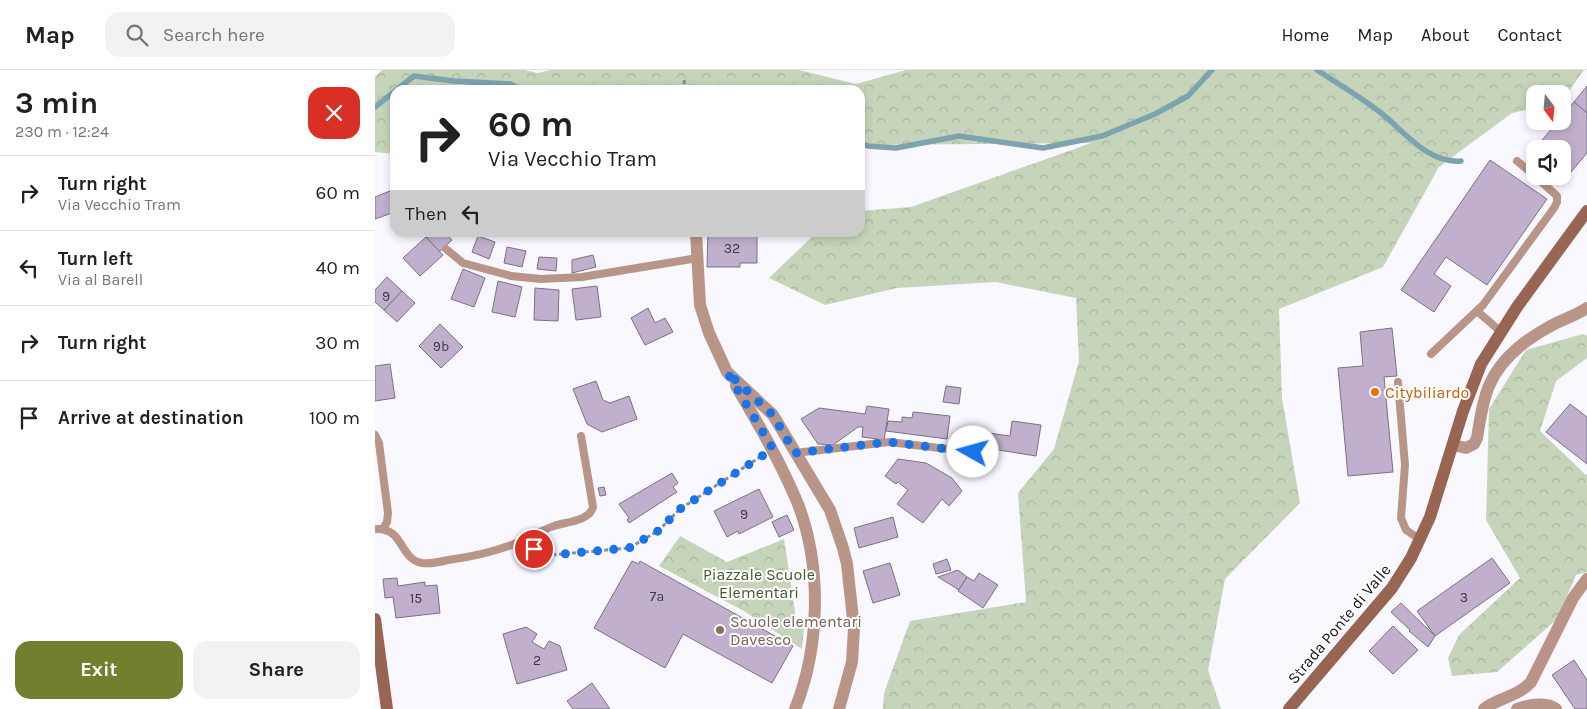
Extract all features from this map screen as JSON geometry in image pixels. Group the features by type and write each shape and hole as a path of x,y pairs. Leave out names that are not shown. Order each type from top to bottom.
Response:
{"street":[{"name":"Strada Ponte di Valle","path":"1289,709 1392,588 1421,540 1436,502 1463,411 1481,364 1501,331 1587,211"},
{"path":"696,237 700,305 709,333 727,372 773,449 804,523 812,564 815,612 811,659 807,678 795,709"},
{"path":"1453,445 1466,448 1474,444 1489,385 1509,356 1547,328 1587,308"},
{"path":"727,372 773,415 830,510 838,532 847,564 854,628 854,647 849,676 839,709"},
{"path":"1483,709 1521,691 1531,682 1573,598 1587,579"},
{"path":"375,619 387,709"},
{"path":"1517,709 1527,706 1544,705 1552,706 1556,709"}],"lane":[{"path":"1517,161 1526,168"},
{"path":"1431,354 1483,305 1557,202 1557,196 1546,185"},
{"path":"446,249 463,263 511,276 541,279 582,277 698,258"},
{"path":"1477,311 1501,331"},
{"path":"1398,382 1405,465 1401,518 1406,530 1421,540"},
{"path":"375,434 379,443 388,513 387,522 379,529"},
{"path":"379,529 395,534 414,559 423,563 463,558 517,542 554,526 585,517 593,511 593,503 581,436"},
{"path":"795,453 889,442 973,452"}],"path":[{"path":"684,80 684,85"},
{"path":"517,542 551,555 629,548 658,531 680,509 773,449"}],"green space":[{"path":"382,70 524,70 538,73 550,70 799,70 856,84 906,70 1584,70 1571,88 1571,85 1526,85 1526,110 1512,113 1439,167 1383,267 1279,309 1282,398 1300,503 1225,579 1208,670 1221,709 883,709 884,693 910,621 1026,602 1018,493 1054,449 1079,361 1076,298 996,282 897,288 825,305 769,278 812,237 865,237 865,211 911,207 1091,143 865,145 865,85 390,85 390,154 375,152 375,77"},
{"path":"1583,334 1587,336 1587,358 1556,381 1540,431 1587,474 1587,572 1576,575 1557,619 1497,672 1452,676 1448,658 1459,635 1520,578 1486,520 1489,409 1526,350"},
{"name":"Piazzale Scuole Elementari","path":"680,536 727,562 784,539 797,625 804,629 802,649 742,610 659,566"}],"building":[{"path":"1587,86 1587,113 1574,102"},
{"path":"1574,102 1587,113 1587,153 1571,172 1571,140 1542,140 1550,130 1571,130 1571,106"},
{"path":"1490,160 1547,199 1487,285 1446,257 1434,274 1451,286 1434,312 1401,290"},
{"path":"390,191 390,214 375,219 375,197"},
{"path":"426,237 443,255 420,276 403,258"},
{"path":"449,237 452,240 439,252 427,238"},
{"path":"478,237 495,242 489,259 472,252"},
{"path":"708,237 757,237 757,263 740,263 740,267 707,267"},
{"path":"507,247 526,251 522,267 504,263"},
{"path":"593,255 596,267 572,273 572,260"},
{"path":"539,257 557,258 556,271 537,269"},
{"path":"463,269 485,278 474,307 451,299"},
{"path":"387,277 402,291 384,310 375,302 375,290"},
{"path":"498,281 522,287 515,317 492,312"},
{"path":"597,286 601,317 576,320 572,289"},
{"path":"535,288 559,290 558,321 534,320"},
{"path":"402,291 415,303 397,322 384,310"},
{"path":"648,308 655,323 665,318 673,332 645,345 631,318"},
{"path":"440,324 463,347 441,368 419,346"},
{"path":"1392,328 1397,376 1384,377 1393,472 1348,476 1338,368 1363,366 1360,332"},
{"path":"390,364 395,398 375,401 375,366"},
{"path":"596,381 603,400 610,403 629,396 637,419 602,432 587,424 573,389"},
{"path":"946,386 961,388 959,404 943,402"},
{"path":"1570,404 1587,417 1587,464 1546,432"},
{"path":"867,406 889,409 884,440 862,437 863,427 858,427 833,445 818,444 801,419 819,408 865,414"},
{"path":"913,412 950,416 947,439 886,431 888,421 902,422 902,417 912,418"},
{"path":"1012,421 1041,425 1036,456 986,448 988,433 1010,436"},
{"path":"898,459 926,463 952,478 962,491 949,506 942,499 923,523 897,504 908,490 898,482 896,484 885,476"},
{"path":"672,473 678,483 673,487 677,492 629,523 627,520 629,518 619,504"},
{"path":"604,487 606,495 600,496 598,488"},
{"path":"759,489 773,517 739,534 738,531 727,537 714,511"},
{"path":"787,515 794,530 779,537 772,522"},
{"path":"893,517 898,537 859,548 854,528"},
{"path":"1492,558 1510,583 1435,636 1417,611"},
{"path":"947,559 951,570 936,574 933,564"},
{"path":"632,561 639,564 640,561 793,646 772,683 683,634 665,668 594,628"},
{"path":"890,563 900,595 873,603 863,571"},
{"path":"958,570 967,577 959,590 938,577"},
{"path":"979,573 998,585 983,608 958,591 967,577 974,581"},
{"path":"397,578 398,586 425,582 425,586 437,585 440,613 396,618 393,597 385,598 383,579"},
{"path":"1401,603 1435,636 1428,647 1391,612"},
{"path":"1393,626 1418,650 1393,674 1369,651"},
{"path":"526,627 537,634 532,642 544,649 549,641 560,646 567,670 517,684 503,634"},
{"path":"1574,660 1587,680 1587,709 1575,709 1552,675"},
{"path":"592,683 610,709 573,709 567,701"}],"waterway":[{"path":"865,145 896,148 959,136 1043,148 1102,136 1155,114 1188,96 1212,70"},
{"path":"1317,70 1373,107 1427,152 1449,161 1461,161"},
{"path":"402,85 414,76 513,85"},
{"path":"375,107 390,95"}],"place":[{"name":"Citybiliardo","path":"1375,392"},
{"name":"Scuole elementari Davesco","path":"720,630"}],"route":[{"path":"534,549 551,555 629,548 658,531 680,509 773,449 727,372 773,415 795,453 889,442 973,452"}]}
